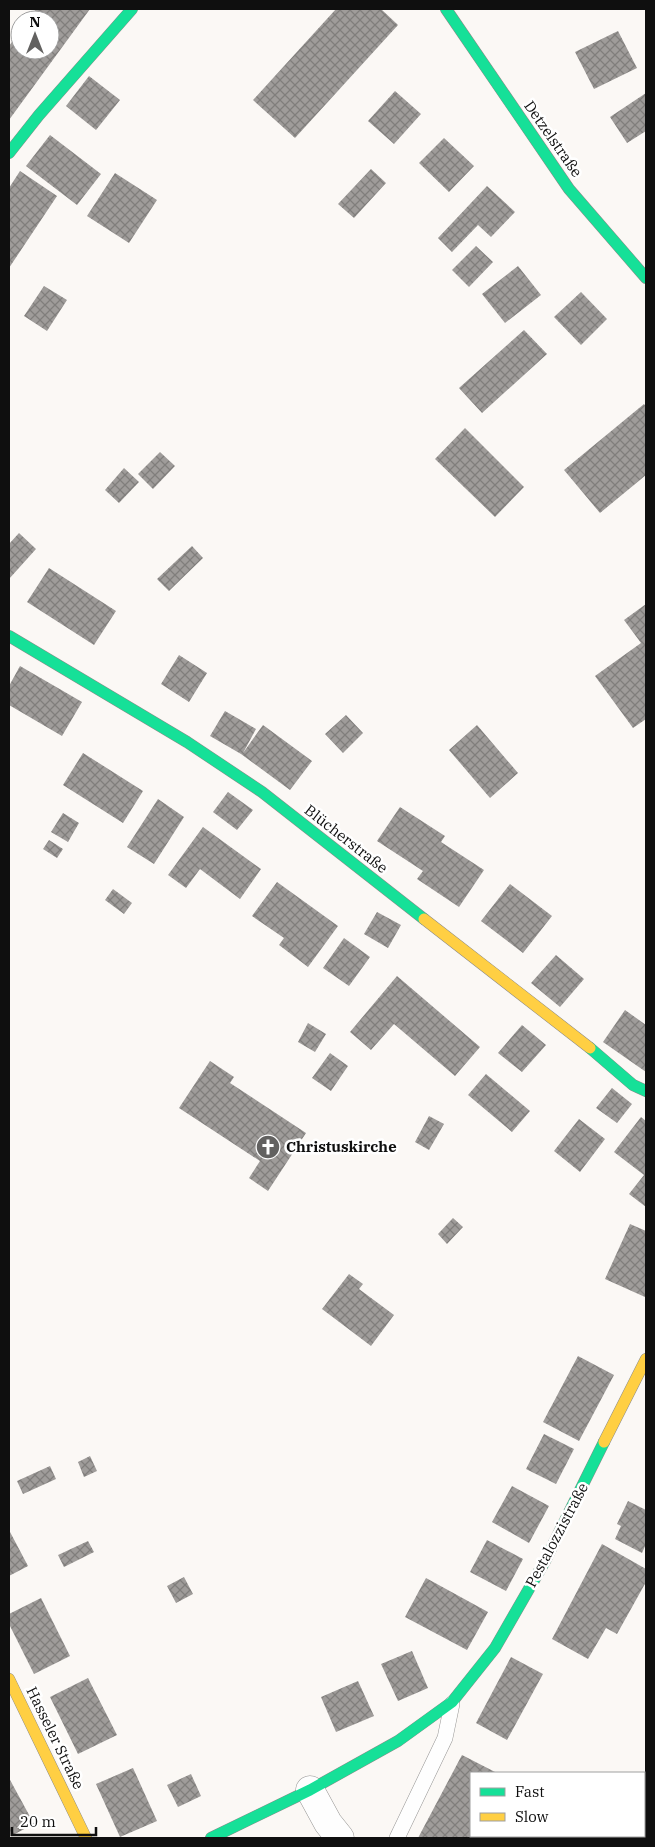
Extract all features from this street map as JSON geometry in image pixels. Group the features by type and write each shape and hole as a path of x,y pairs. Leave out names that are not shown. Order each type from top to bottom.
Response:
{"street":[{"path":"9,153 39,114 132,9"},
{"name":"Detzelstraße","path":"446,9 569,189 646,278"},
{"name":"Blücherstraße","path":"9,636 187,742 262,792 633,1084 646,1091"},
{"name":"Pestalozzistraße","path":"211,1838 310,1790 398,1741 452,1702 495,1648 540,1569 646,1359"},
{"name":"Hasseler Straße","path":"9,1679 86,1838"},
{"path":"310,1790 328,1823 340,1838"}],"lane":[{"name":"Pestalozzistraße","path":"397,1838 445,1738 452,1702"}],"building":[{"path":"90,9 60,50 60,10 35,10"},
{"path":"336,9 381,9 398,25 295,138 253,100"},
{"path":"618,31 637,68 594,89 575,52"},
{"path":"10,45 10,60 53,60 9,120"},
{"path":"89,76 120,100 96,130 66,106"},
{"path":"395,91 421,114 394,144 368,121"},
{"path":"646,93 646,131 627,143 610,117"},
{"path":"50,135 101,174 77,205 26,166"},
{"path":"444,138 474,166 449,192 419,163"},
{"path":"371,169 386,183 354,218 338,204"},
{"path":"20,171 57,196 9,268 9,188"},
{"path":"115,173 157,200 129,243 87,216"},
{"path":"487,186 515,212 491,237 478,225 452,252 438,238"},
{"path":"476,246 493,262 469,287 452,270"},
{"path":"518,266 541,295 505,323 482,294"},
{"path":"44,286 67,300 47,331 24,316"},
{"path":"581,292 607,319 581,345 554,317"},
{"path":"524,330 547,354 482,413 459,388"},
{"path":"644,404 646,407 646,475 600,513 564,470"},
{"path":"465,428 524,487 495,517 435,459"},
{"path":"160,452 175,466 153,489 138,474"},
{"path":"124,468 139,482 119,503 105,490"},
{"path":"19,533 36,549 9,579 9,544"},
{"path":"192,546 203,558 169,591 157,579"},
{"path":"49,568 116,611 94,645 27,602"},
{"path":"646,604 646,719 633,728 595,676 641,643 624,620"},
{"path":"179,655 207,673 189,702 161,684"},
{"path":"20,666 82,702 62,736 9,705 9,686"},
{"path":"225,711 256,729 243,753 263,725 312,761 290,790 241,754 210,736"},
{"path":"346,715 363,733 343,753 325,734"},
{"path":"477,725 518,773 490,798 449,750"},
{"path":"83,753 143,791 123,823 63,785"},
{"path":"228,792 253,810 237,830 213,812"},
{"path":"158,799 184,817 154,864 127,847"},
{"path":"400,807 445,836 441,842 484,870 459,907 417,879 423,871 377,841"},
{"path":"63,813 79,823 68,842 51,832"},
{"path":"203,827 261,869 240,899 200,869 186,888 168,875"},
{"path":"49,840 63,849 57,858 43,849"},
{"path":"277,882 338,926 308,967 279,945 284,938 252,916"},
{"path":"510,884 552,916 523,953 481,921"},
{"path":"113,889 132,903 124,914 105,900"},
{"path":"377,912 401,925 388,948 364,934"},
{"path":"344,938 370,957 349,986 323,968"},
{"path":"556,955 584,979 560,1007 531,983"},
{"path":"397,976 480,1047 455,1076 394,1024 371,1050 350,1032"},
{"path":"625,1010 646,1025 646,1072 603,1042"},
{"path":"308,1023 326,1034 315,1052 298,1042"},
{"path":"522,1025 546,1045 522,1072 498,1053"},
{"path":"330,1053 348,1066 331,1091 312,1078"},
{"name":"Christuskirche","path":"210,1061 234,1077 230,1083 306,1133 268,1191 249,1178 260,1161 179,1108"},
{"path":"486,1074 530,1111 512,1132 468,1095"},
{"path":"612,1088 632,1104 617,1123 596,1108"},
{"path":"429,1116 444,1124 429,1150 415,1142"},
{"path":"641,1117 646,1121 646,1207 629,1194 644,1175 614,1152"},
{"path":"579,1119 605,1139 580,1172 554,1151"},
{"path":"453,1218 463,1227 447,1244 438,1234"},
{"path":"630,1224 646,1231 645,1297 605,1279"},
{"path":"349,1274 363,1284 359,1289 394,1315 371,1346 322,1309"},
{"path":"578,1356 614,1375 579,1441 543,1422"},
{"path":"544,1434 574,1449 556,1484 526,1469"},
{"path":"90,1456 97,1471 84,1477 78,1462"},
{"path":"50,1466 56,1479 23,1494 17,1481"},
{"path":"512,1486 549,1506 529,1543 492,1522"},
{"path":"628,1501 646,1510 646,1544 642,1553 615,1539 621,1526 617,1524"},
{"path":"9,1530 28,1566 9,1576"},
{"path":"487,1540 523,1559 506,1591 470,1572"},
{"path":"88,1541 94,1552 64,1567 58,1555"},
{"path":"602,1544 646,1569 646,1582 617,1634 606,1628 588,1659 552,1639"},
{"path":"184,1577 193,1594 176,1603 167,1586"},
{"path":"426,1578 488,1612 467,1650 405,1617"},
{"path":"41,1598 70,1656 34,1674 9,1624 9,1614"},
{"path":"412,1651 428,1688 398,1701 381,1664"},
{"path":"511,1657 543,1674 507,1740 476,1723"},
{"path":"88,1678 117,1735 78,1754 50,1697"},
{"path":"358,1681 374,1716 336,1732 321,1697"},
{"path":"462,1755 495,1772 470,1772 471,1838 418,1838"},
{"path":"133,1768 157,1821 120,1837 96,1784"},
{"path":"191,1774 201,1796 178,1807 167,1785"},
{"path":"9,1778 34,1824 9,1837"}],"traffic: fast":[{"path":"9,153 39,115 132,9"},
{"path":"446,9 569,189 646,278"},
{"path":"9,636 187,742 262,792 424,919"},
{"path":"590,1048 633,1085 646,1091"},
{"path":"211,1838 310,1790 398,1741 452,1702 495,1648 545,1561 604,1442"}],"traffic: slow":[{"path":"424,919 590,1048"},
{"path":"604,1442 646,1359"},
{"path":"9,1679 86,1838"}],"place":[{"name":"Christuskirche","path":"268,1147"}]}
